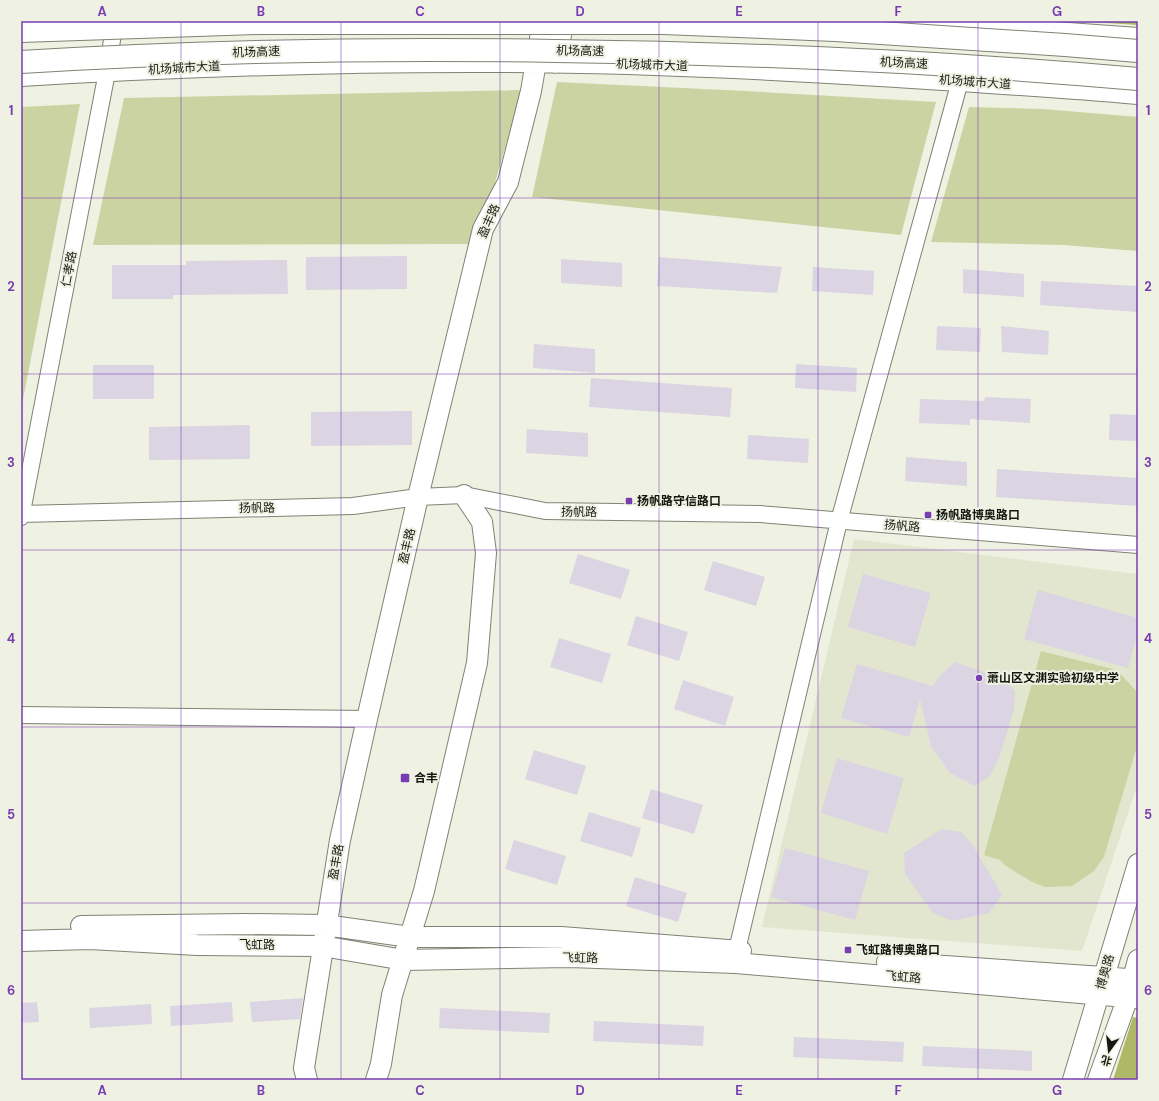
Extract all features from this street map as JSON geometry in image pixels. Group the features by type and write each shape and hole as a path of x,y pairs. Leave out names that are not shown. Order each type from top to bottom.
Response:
{"highway":[{"path":"21,32 258,23 663,22 835,30 1065,45 1138,52"},
{"name":"机场高速","path":"21,62 258,51 468,49 665,52 834,59 1138,79"}],"main road":[{"name":"盈丰路","path":"543,21 546,62"},
{"name":"盈丰路","path":"307,1080 304,1068 322,946 340,840 418,497 483,229 508,182 531,91 546,62 564,21"},
{"path":"900,21 1138,38"},
{"name":"机场城市大道","path":"21,76 254,65 546,62 674,65 1065,87 1138,94"},
{"path":"376,1080 381,1064 392,995 424,891 477,663 486,553 482,522 464,495"},
{"name":"博奥路","path":"1073,1080 1138,864"},
{"name":"飞虹路","path":"21,927 246,924 326,925 410,937 561,937 737,950 1134,989"},
{"name":"飞虹路","path":"21,941 90,939 197,945 322,946 404,960 570,957 736,964 1101,986"},
{"path":"1098,1080 1134,989 1138,960"}],"street":[{"name":"仁孝路","path":"21,515 107,72 114,21"},
{"path":"737,950 839,521 960,81"},
{"name":"扬帆路","path":"21,515 353,506 418,497 464,495 545,511 760,514 1138,545"},
{"path":"21,715 367,719"}],"shaded area":[{"name":"萧山区文渊实验初级中学","path":"854,539 1138,574 1138,783 1082,951 762,927"}],"green space":[{"path":"1075,21 1138,21 1138,25"},
{"path":"557,82 936,102 901,235 532,197"},
{"path":"522,90 477,244 93,245 124,98"},
{"path":"80,104 21,410 21,107"},
{"path":"969,107 1043,109 1138,117 1138,251 1063,245 931,242"},
{"path":"1041,651 1117,670 1138,693 1138,743 1104,857 1094,871 1072,886 1045,887 1032,882 1006,866 1000,860 984,855"},
{"path":"1133,1017 1138,1018 1138,1080 1113,1080"}],"building":[{"path":"407,256 407,289 306,290 306,257"},
{"path":"659,257 782,267 777,293 657,286"},
{"path":"561,259 622,263 622,287 561,283"},
{"path":"287,260 288,294 173,295 173,299 112,299 112,265 186,265 186,261"},
{"path":"813,267 874,271 873,295 812,291"},
{"path":"963,269 1024,274 1024,297 963,293"},
{"path":"1041,281 1138,286 1138,312 1040,305"},
{"path":"937,326 981,328 980,352 936,350"},
{"path":"1001,326 1049,331 1048,355 1002,352"},
{"path":"534,344 595,349 595,373 533,368"},
{"path":"796,364 857,368 856,392 795,388"},
{"path":"93,365 154,365 154,399 93,399"},
{"path":"591,378 732,388 730,417 589,407"},
{"path":"985,397 1031,399 1030,423 970,419 970,425 919,423 920,399 984,401"},
{"path":"412,411 412,445 311,446 311,412"},
{"path":"1110,414 1138,415 1138,441 1109,440"},
{"path":"250,425 250,459 149,460 149,427"},
{"path":"527,429 588,433 588,457 526,453"},
{"path":"748,435 809,439 808,463 747,459"},
{"path":"906,457 967,462 967,486 905,481"},
{"path":"997,469 1138,478 1138,506 996,497"},
{"path":"578,554 630,570 621,599 569,583"},
{"path":"713,561 765,577 756,606 704,590"},
{"path":"863,574 931,593 915,647 848,627"},
{"path":"1038,590 1138,618 1138,631 1128,668 1024,639"},
{"path":"636,616 688,632 679,661 627,645"},
{"path":"559,638 611,654 602,683 550,667"},
{"path":"955,662 1003,679 1015,691 1014,710 999,758 990,776 975,786 950,773 931,746 920,699 909,737 841,718 857,664 933,686 940,676"},
{"path":"683,680 734,697 725,726 674,709"},
{"path":"534,750 586,766 577,795 525,779"},
{"path":"837,758 904,778 887,834 821,813"},
{"path":"651,789 703,805 694,834 642,818"},
{"path":"589,812 641,828 632,857 580,841"},
{"path":"942,829 961,832 972,844 1002,895 989,913 952,921 932,912 905,874 904,853"},
{"path":"514,840 566,856 557,885 505,869"},
{"path":"785,848 869,871 855,920 771,897"},
{"path":"635,877 687,893 678,922 626,906"},
{"path":"303,998 300,1019 252,1022 250,1002"},
{"path":"37,1002 39,1022 21,1023 21,1003"},
{"path":"232,1002 233,1022 171,1026 170,1006"},
{"path":"151,1004 152,1024 90,1028 89,1008"},
{"path":"440,1008 550,1013 549,1033 439,1028"},
{"path":"594,1021 704,1026 703,1046 593,1041"},
{"path":"794,1037 904,1042 903,1062 793,1057"},
{"path":"923,1046 1032,1051 1032,1071 922,1066"}],"place":[{"name":"扬帆路守信路口","path":"629,501"},
{"name":"扬帆路博奥路口","path":"928,515"},
{"name":"萧山区文渊实验初级中学","path":"979,678"},
{"name":"合丰","path":"405,778"},
{"name":"飞虹路博奥路口","path":"848,950"}]}
